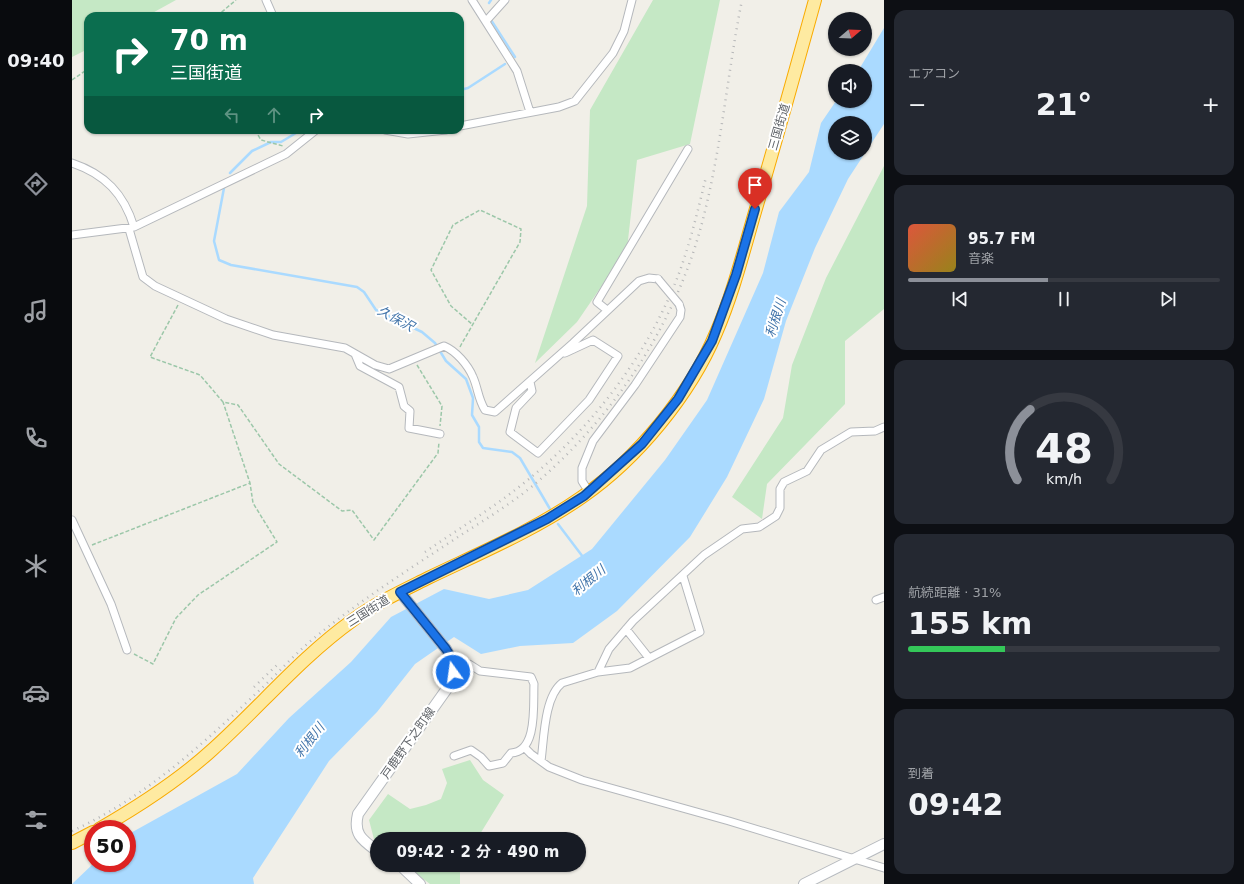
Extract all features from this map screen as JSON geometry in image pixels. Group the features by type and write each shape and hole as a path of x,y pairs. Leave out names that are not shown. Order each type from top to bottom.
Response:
{"highway":[{"name":"三国街道","path":"114,820 150,798 214,749 319,645 354,620 403,597 547,519 589,492 629,457 663,419 693,376 717,332 742,253 815,0"},
{"path":"72,843 84,837"}],"main road":[{"path":"403,597 446,649 452,659"},
{"name":"戸鹿野下之町線","path":"370,846 364,842 358,833 356,824 358,814 446,690 453,672 452,659"},
{"path":"804,884 884,844"},
{"path":"407,872 420,884"}],"street":[{"path":"266,0 271,12"},
{"path":"472,0 518,71 530,112"},
{"path":"486,20 505,0"},
{"path":"464,125 559,107 575,101 613,53 624,31 632,0"},
{"path":"72,235 132,228 286,154 311,134"},
{"path":"608,310 597,302 688,149"},
{"path":"72,163 93,171 118,193 128,209 143,277 155,286 180,300 226,319 273,335 346,348 375,365 389,369 414,359 432,349 444,346 454,352 473,377 480,402 485,410 495,412 530,382 639,281 649,278 658,279 679,304 681,310 680,317 635,385 593,441 582,468 582,481 589,492"},
{"path":"530,382 532,391 516,408 510,432 538,453 589,400 618,356 593,340 559,355"},
{"path":"356,354 360,366 399,387 404,406 410,410 409,428 440,434"},
{"path":"598,672 609,649 626,629 704,555 742,529 759,527 776,516 780,508 780,489 784,482 807,471 821,450 838,438 851,432 875,431 884,427"},
{"path":"72,520 111,604 127,650"},
{"path":"541,762 552,694 562,683 598,672 630,668 700,632 683,576"},
{"path":"876,600 884,596"},
{"path":"626,629 649,658"},
{"path":"452,659 469,664 480,671 531,677 534,684 531,734 525,748 517,753 511,753 503,763 489,766 481,757 471,750 454,756"},
{"path":"525,748 549,767 582,780 729,821 884,868"}],"path":[{"path":"222,12 236,0"},
{"path":"72,80 84,72"},
{"path":"257,134 261,140 293,149"},
{"path":"454,352 461,345 473,325 520,242 521,229 480,210 452,225 431,270 451,306 473,325"},
{"path":"127,650 153,664 176,618 198,595 277,542 253,503 250,483 224,402 200,375 150,357 180,300"},
{"path":"224,402 238,406 279,464 342,511 352,510 374,540 438,453 442,406 414,359"},
{"path":"86,548 250,483"}],"green space":[{"path":"72,0 176,0 154,12 84,12 84,51 72,57"},
{"path":"653,0 720,0 690,144 637,160 627,249 577,322 535,363 587,206 590,110"},
{"path":"884,166 884,309 845,341 845,404 767,484 762,519 732,497 783,418 792,365 826,278"},
{"path":"470,760 483,780 504,795 481,832 372,832 369,820 388,794 410,809 441,799 447,783 442,769"},
{"path":"414,872 460,872 460,884 430,884"}],"water":[{"name":"利根川","path":"884,28 884,124 872,142 872,116 828,116 828,160 860,160 848,179 815,248 786,321 764,399 727,477 690,537 617,611 573,643 520,646 481,654 454,637 415,664 377,712 329,761 253,878 254,884 72,884 85,872 136,872 136,830 237,774 289,718 351,662 391,617 444,589 489,599 528,590 592,549 665,460 707,400 763,273 779,212 809,172 821,123 831,108 872,108 872,64 862,64 867,56 872,56 872,48"}],"waterway":[{"name":"久保沢","path":"491,20 515,57"},
{"name":"久保沢","path":"464,89 468,88 505,64"},
{"name":"久保沢","path":"230,173 252,151 271,142 281,142 294,134"},
{"name":"久保沢","path":"224,188 214,241 219,260 231,265 357,287 364,292 376,310 422,332 435,343 446,361 466,379 473,398 472,415 479,427 479,442 483,448 512,452 520,458 550,509"},
{"name":"久保沢","path":"558,524 583,557"}],"railway":[{"path":"72,831 125,802 150,785 198,747 313,639 348,611 499,511 535,484 565,456 593,426 619,394 642,361 662,325 680,288 694,250 705,211 716,159 742,0"},
{"path":"425,552 491,508 529,479 575,436 616,387 635,361 666,305 678,276 690,239 706,177"},
{"path":"254,687 279,663"}],"route":[{"path":"453,672 452,659 446,649 400,592 547,519 584,496 642,444 678,399 708,351 717,332 736,275 755,209"}]}
